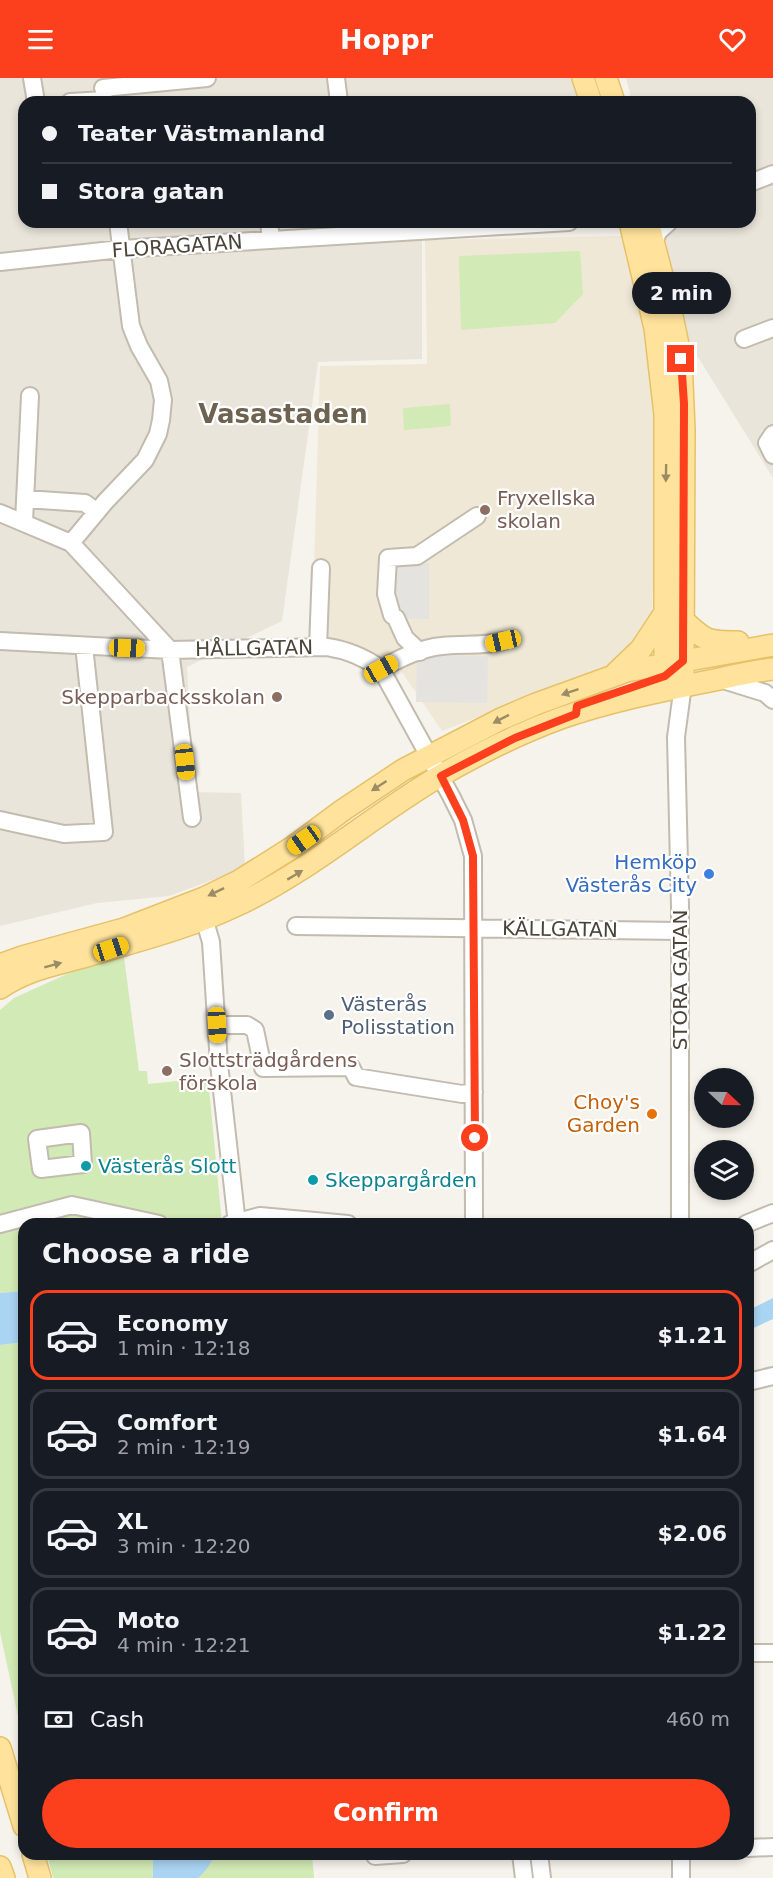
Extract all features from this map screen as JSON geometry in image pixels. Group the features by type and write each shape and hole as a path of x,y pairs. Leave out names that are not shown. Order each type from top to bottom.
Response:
{"main road":[{"path":"583,78 589,96"},
{"path":"606,78 612,96"},
{"name":"STORA GATAN","path":"630,228 655,328 663,391 674,616"},
{"name":"STORA GATAN","path":"651,232 681,359 684,422 673,675"},
{"path":"613,675 674,616 700,637 711,642 750,642 765,646"},
{"path":"0,988 12,980 46,966 92,955 235,906 295,875 383,812 441,776 515,738 576,714 577,706 765,646"},
{"path":"0,965 124,929 204,898 261,868 403,770 527,707 613,675 673,675 719,679 773,669"},
{"path":"0,1748 18,1806"},
{"path":"35,1860 40,1878"},
{"path":"0,1867 4,1878"}],"street":[{"path":"32,78 35,96"},
{"path":"104,92 207,78"},
{"path":"336,78 338,96"},
{"path":"756,181 773,174"},
{"path":"71,543 145,460 158,434 163,408 159,381 139,346 131,326 119,228"},
{"path":"270,228 271,240"},
{"name":"FLORAGATAN","path":"0,262 122,249 271,240 353,228"},
{"path":"744,339 773,328"},
{"path":"24,522 30,396"},
{"path":"25,499 85,503 97,512"},
{"path":"0,513 71,543 170,650 192,818"},
{"path":"420,651 405,638 396,618 392,615 386,594 388,558 417,556 477,516"},
{"path":"318,647 321,568"},
{"name":"HÅLLGATAN","path":"0,641 170,650 318,647 340,649 352,653 367,659 381,669"},
{"path":"474,1218 473,856 463,820 381,669 407,655 420,651 442,646 484,646 503,641"},
{"path":"0,820 64,834 104,832 84,646"},
{"name":"STORA GATAN","path":"673,675 680,931 681,1218"},
{"path":"719,679 765,693 773,700"},
{"path":"204,918 211,942 219,1064 234,1218"},
{"name":"KÄLLGATAN","path":"296,926 680,931"},
{"path":"217,1025 247,1025 255,1029 263,1068 351,1067 356,1077 462,1094 474,1092"},
{"path":"23,1218 72,1205 132,1218"},
{"path":"754,1221 773,1213"},
{"path":"253,1218 260,1216 282,1218"},
{"path":"0,1224 18,1219"},
{"path":"754,1261 773,1250"},
{"path":"754,1381 773,1376"},
{"path":"754,1653 773,1653"},
{"path":"754,1848 773,1847"},
{"path":"522,1860 524,1878"},
{"path":"540,1860 542,1878"},
{"path":"681,1860 681,1878"}],"shaded area":[{"path":"0,78 574,78 581,96 18,96 18,228 503,228 422,240 422,359 318,362 282,621 187,667 194,792 241,793 245,868 169,896 97,903 0,926"},
{"path":"626,78 773,78 773,478 685,336 662,228 756,228 756,96 630,96"},
{"name":"Fryxellska skolan","path":"623,236 641,308 658,398 652,621 615,664 442,731 399,668 312,635 320,366 427,364 425,240"},
{"path":"394,563 429,563 429,619 394,619"},
{"path":"417,655 488,656 487,703 416,702"}],"green space":[{"path":"580,251 583,294 555,323 461,330 459,256"},
{"path":"450,404 451,426 404,430 403,408"},
{"path":"124,957 139,1071 147,1071 148,1084 208,1078 221,1218 18,1218 18,1292 0,1293 0,1010 14,998 89,964"},
{"path":"18,1343 18,1716 0,1632 0,1345"},
{"path":"48,1860 312,1860 314,1878 53,1878"}],"water":[{"path":"18,1292 18,1343 0,1345 0,1293"},
{"path":"773,1298 773,1319 754,1328 754,1308"},
{"path":"211,1860 210,1865 198,1878 153,1878 153,1861"}],"place":[{"name":"Fryxellska skolan","path":"485,510"},
{"name":"Skepparbacksskolan","path":"277,697"},
{"name":"Hemköp Västerås City","path":"709,874"},
{"name":"Västerås Polisstation","path":"329,1015"},
{"name":"Slottsträdgårdens förskola","path":"167,1071"},
{"name":"Choy's Garden","path":"652,1114"},
{"name":"Västerås Slott","path":"86,1166"},
{"name":"Skeppargården","path":"313,1180"}],"district":[{"name":"Vasastaden","path":"283,414"}],"route":[{"path":"475,1138 473,856 463,820 441,776 515,738 560,718 576,714 577,706 665,676 683,661 684,404 681,359"}]}
